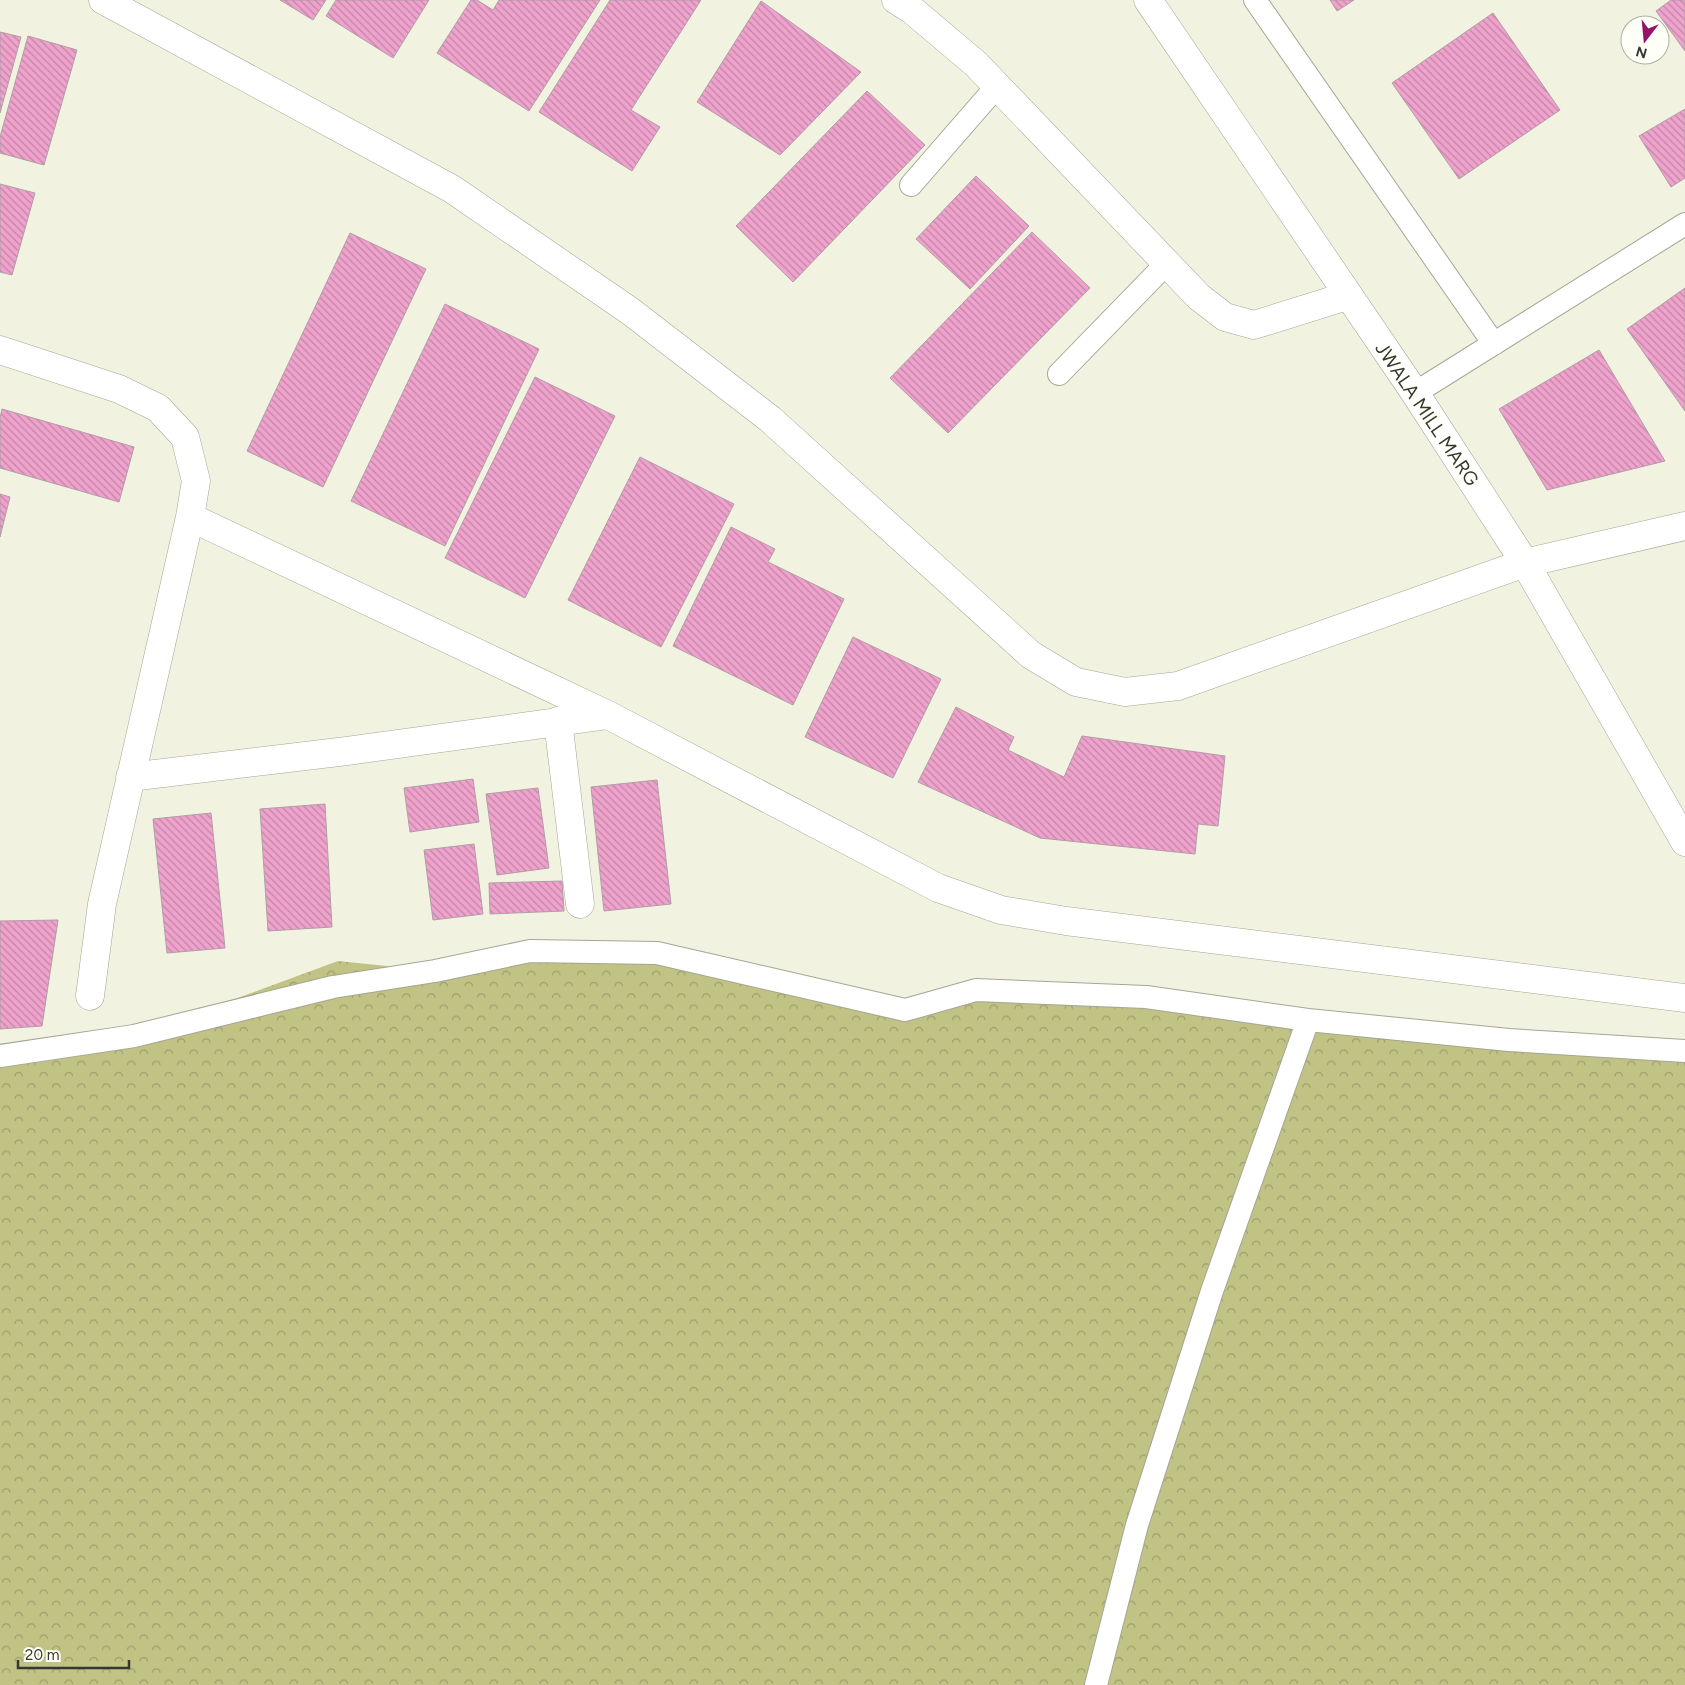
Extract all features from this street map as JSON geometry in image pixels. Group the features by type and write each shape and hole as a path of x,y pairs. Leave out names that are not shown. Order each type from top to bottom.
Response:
{"street":[{"path":"103,0 452,189 630,311 770,419 1031,655 1076,682 1126,692 1178,686 1525,563 1685,526"},
{"path":"896,0 912,10 976,64 1166,264 1199,297 1224,317 1254,325 1347,296"},
{"name":"JWALA MILL MARG","path":"1148,0 1347,296 1415,393 1525,563 1685,842"},
{"path":"0,350 119,389 158,408 185,437 196,482 190,517 102,904 90,996"},
{"path":"190,517 608,715 938,888 1001,910 1066,921 1685,998"},
{"path":"130,777 347,751 608,715"},
{"path":"558,721 580,904"}],"lane":[{"path":"1255,0 1494,344"},
{"path":"910,185 996,86"},
{"path":"1415,393 1685,224"},
{"path":"1059,374 1166,264"},
{"path":"0,1056 134,1036 333,987 435,971 530,951 657,953 905,1010 976,990 1146,997 1308,1020 1509,1040 1685,1050"},
{"path":"1096,1685 1137,1525 1212,1291 1308,1020"}],"green space":[{"path":"530,951 657,953 905,1010 976,990 1685,1051 1685,1685 0,1685 0,1056 134,1036 338,961 435,971"}],"building":[{"path":"280,0 326,0 313,20"},
{"path":"336,0 429,0 393,58 326,16"},
{"path":"471,0 477,0 493,10 499,0 600,0 529,111 437,53"},
{"path":"610,0 701,0 631,110 660,127 632,171 539,112"},
{"path":"1330,0 1354,0 1337,11"},
{"path":"1671,0 1685,0 1685,51 1670,30 1670,15 1659,15 1656,11"},
{"path":"761,1 861,72 780,155 697,102"},
{"path":"1493,13 1560,110 1459,179 1392,83"},
{"path":"0,32 21,37 0,113"},
{"path":"28,36 77,50 44,165 0,153 0,137"},
{"path":"867,91 925,145 793,282 736,226"},
{"path":"1685,109 1685,178 1671,187 1639,136"},
{"path":"976,176 1029,226 970,289 916,239"},
{"path":"0,184 35,193 12,275 0,272"},
{"path":"1032,232 1090,288 948,433 890,378"},
{"path":"350,233 426,269 323,487 247,451"},
{"path":"1685,288 1685,411 1627,329"},
{"path":"445,304 539,349 445,546 351,501"},
{"path":"1599,350 1665,461 1547,490 1499,409"},
{"path":"535,377 615,416 525,598 445,558"},
{"path":"2,409 134,447 119,502 0,468 0,418"},
{"path":"640,457 734,504 661,647 568,600"},
{"path":"0,494 10,497 0,537"},
{"path":"731,527 775,549 768,562 844,599 793,705 673,646"},
{"path":"853,637 941,679 893,778 805,737"},
{"path":"956,707 1014,737 1008,750 1064,777 1082,736 1225,756 1218,826 1198,824 1195,854 1040,838 918,782"},
{"path":"473,779 479,822 410,832 404,788"},
{"path":"657,780 671,904 604,911 591,787"},
{"path":"538,788 549,868 497,875 486,794"},
{"path":"325,804 332,927 268,931 260,809"},
{"path":"211,813 225,948 167,953 153,819"},
{"path":"474,844 483,914 433,920 424,850"},
{"path":"562,881 564,911 490,914 489,883"},
{"path":"58,920 42,1026 0,1029 0,921"}]}
